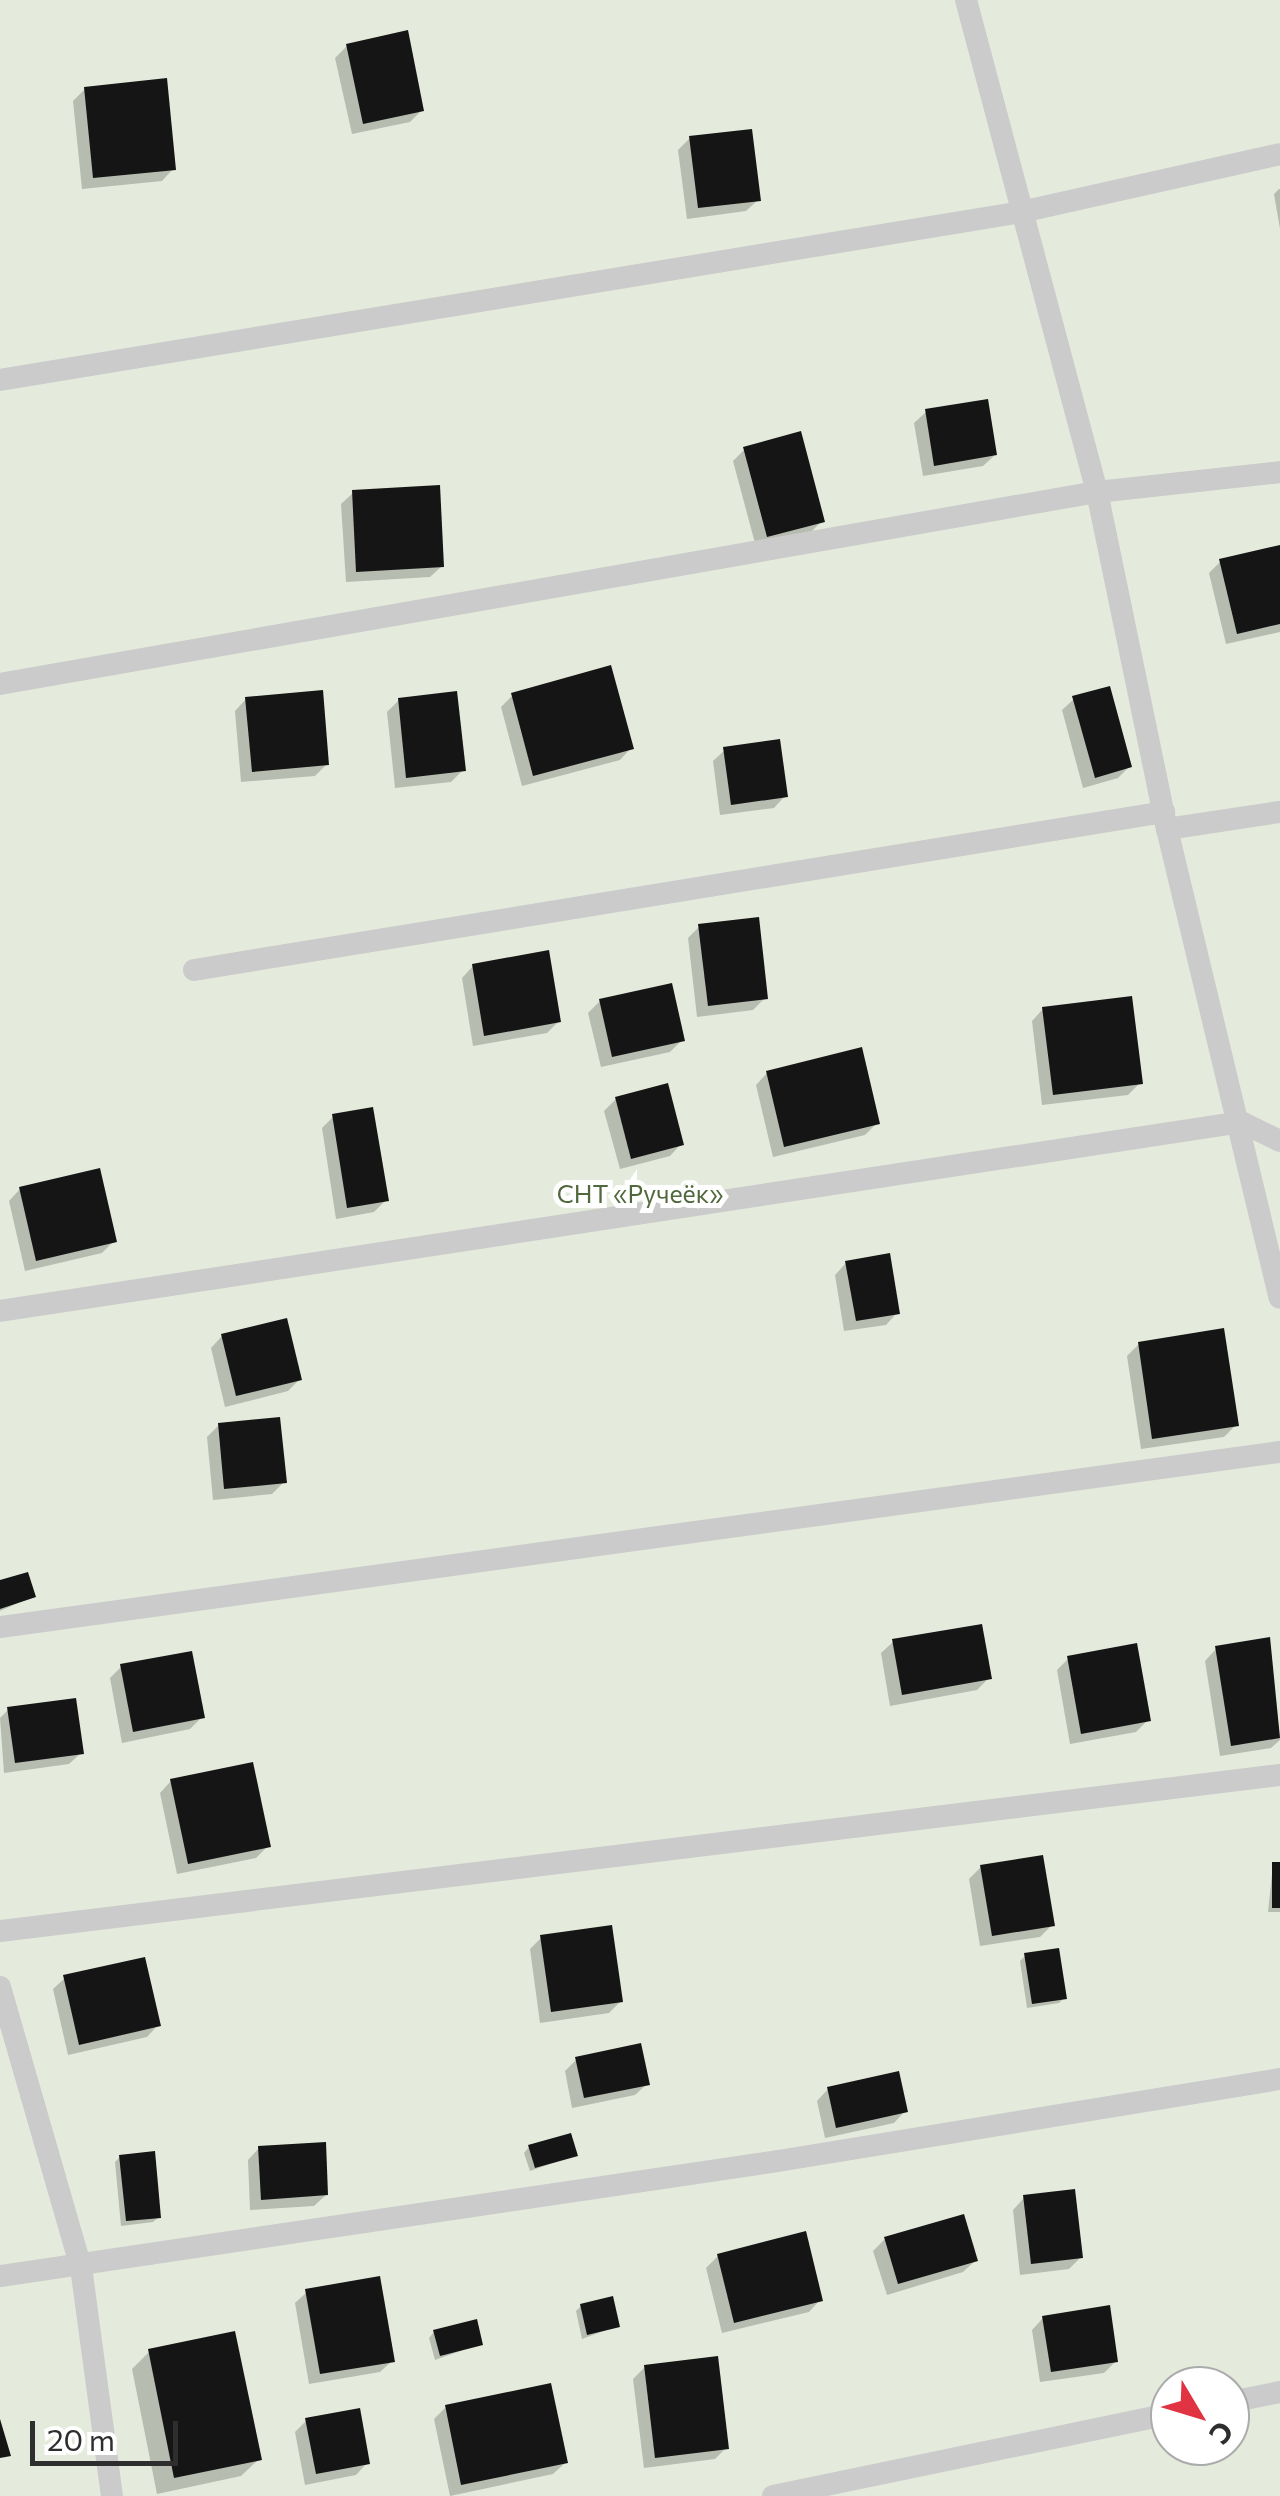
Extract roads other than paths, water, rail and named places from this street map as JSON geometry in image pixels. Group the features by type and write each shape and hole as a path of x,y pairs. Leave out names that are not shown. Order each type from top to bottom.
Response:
{"lane":[{"path":"966,0 1097,492 1166,820 1280,1298"},
{"path":"0,380 1021,212 1280,154"},
{"path":"0,684 1097,492 1280,472"},
{"path":"194,970 1166,820 1280,812"},
{"path":"0,1311 1241,1122 1280,1141"},
{"path":"0,1627 1280,1452"},
{"path":"0,1931 1280,1775"},
{"path":"0,1987 81,2267 112,2496"},
{"path":"0,2276 81,2267 1280,2079"},
{"path":"1250,2398 1280,2392"},
{"path":"773,2496 1150,2418"}],"park label":[{"name":"СНТ «Ручеёк»","path":"640,1193"}]}
